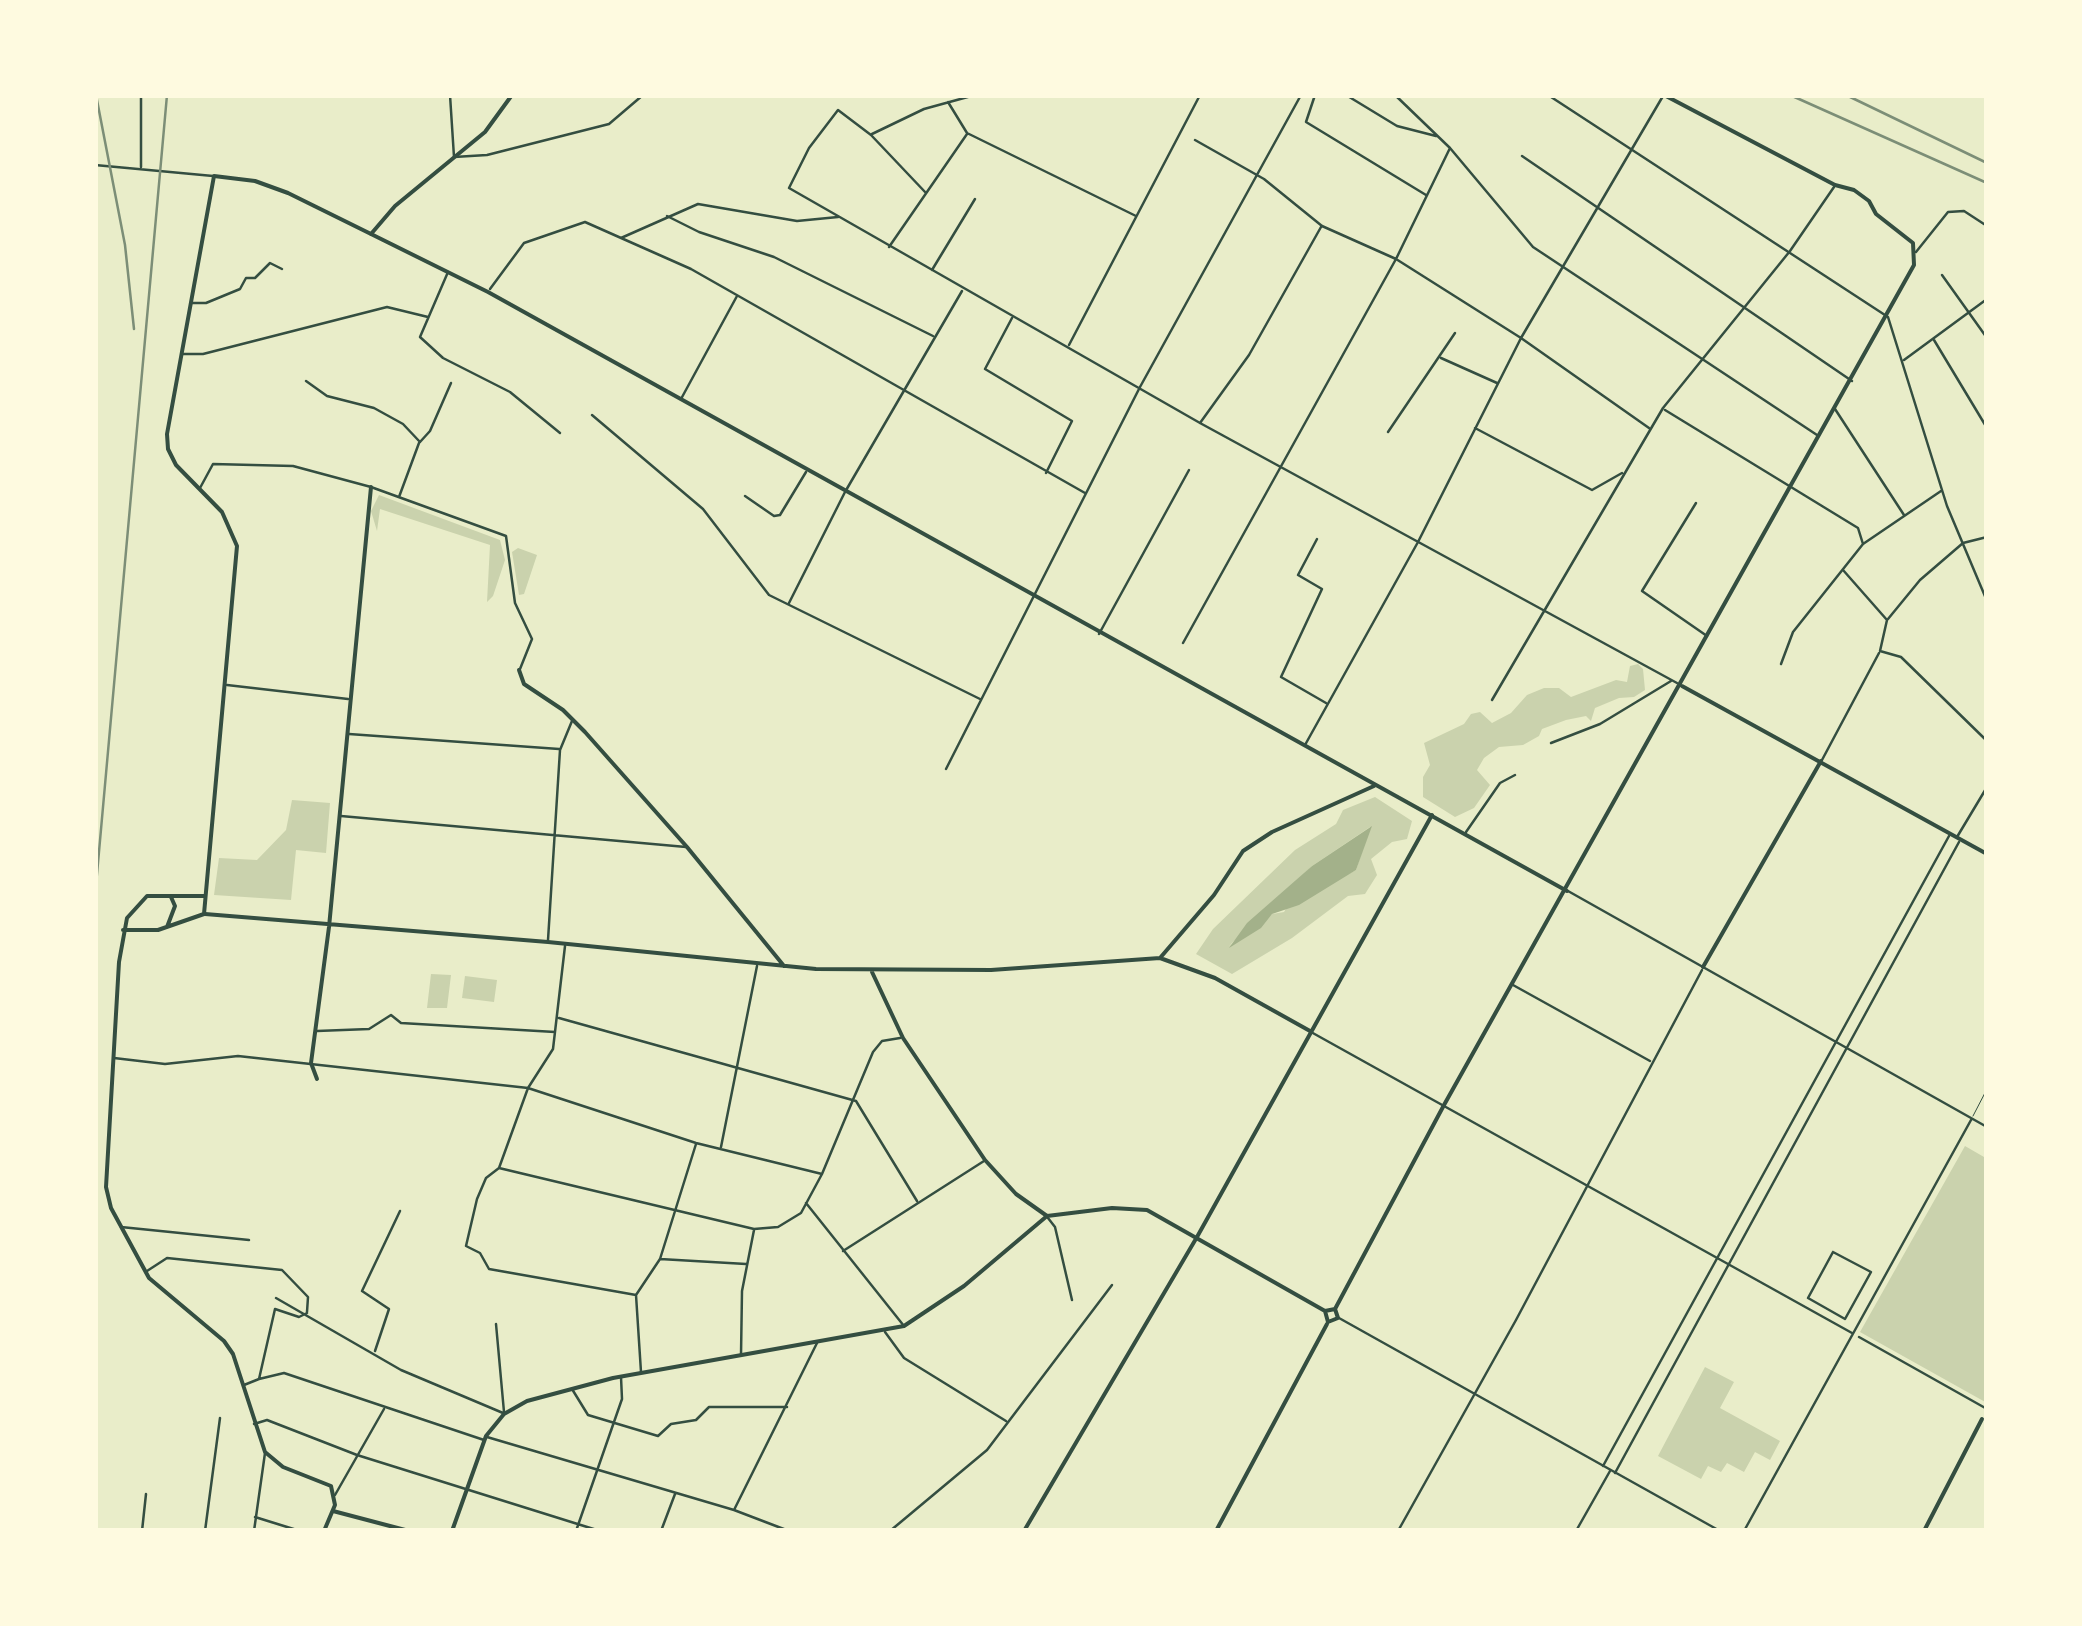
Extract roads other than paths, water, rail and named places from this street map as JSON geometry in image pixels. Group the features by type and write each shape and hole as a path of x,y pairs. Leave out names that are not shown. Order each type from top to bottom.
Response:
{"street":[{"path":"141,95 141,169"},
{"path":"450,95 454,157"},
{"path":"371,234 395,206 495,122 512,95"},
{"path":"454,157 487,155 609,124 643,95"},
{"path":"870,135 948,102 975,95"},
{"path":"1069,347 1200,95"},
{"path":"946,769 1140,387 1301,95"},
{"path":"1314,95 1306,122 1427,196"},
{"path":"1346,95 1397,126 1438,136"},
{"path":"1395,95 1450,148 1533,247 1818,436"},
{"path":"1548,95 1888,317 1942,490 1987,601"},
{"path":"1305,745 1418,542 1521,338 1664,95 1869,201 1876,214 1914,242 1914,265 1888,317 1444,1106 1335,1309 1338,1318 1720,1531"},
{"path":"948,102 968,133 1137,217"},
{"path":"926,193 870,135 838,110 809,148 789,188 1200,423 1987,854"},
{"path":"888,248 968,133"},
{"path":"1195,140 1257,175 1322,226 1396,259 1521,338 1651,429"},
{"path":"1183,643 1396,259 1450,148"},
{"path":"1522,156 1852,381"},
{"path":"95,165 255,182 288,193 488,292 1034,599 1466,833 1987,1128"},
{"path":"204,914 237,546 222,512 168,449 214,176"},
{"path":"1492,700 1663,408 1790,251 1835,185"},
{"path":"932,271 975,199"},
{"path":"621,238 698,204 798,221 840,217"},
{"path":"1916,252 1948,212 1964,211 1987,226"},
{"path":"667,216 699,232 774,257 935,337"},
{"path":"488,292 524,243 585,222 737,295 1087,494"},
{"path":"1200,423 1248,355 1322,226"},
{"path":"191,303 206,303 240,289 246,278 255,278 270,263 282,268"},
{"path":"448,272 420,337 428,346 510,392 560,433"},
{"path":"1942,275 1987,338"},
{"path":"788,603 846,492 962,289"},
{"path":"680,400 737,295"},
{"path":"1902,362 1987,298"},
{"path":"182,354 203,354 387,307 428,318"},
{"path":"1012,317 986,369 1072,420 1046,473"},
{"path":"1388,432 1455,333"},
{"path":"1933,339 1987,428"},
{"path":"1439,357 1470,367 1497,383"},
{"path":"306,381 326,396 374,408 403,424 420,442"},
{"path":"399,497 420,442 430,432 451,383"},
{"path":"1663,408 1858,528 1864,544"},
{"path":"1835,409 1904,516"},
{"path":"592,415 703,509 769,595 981,700"},
{"path":"1474,427 1592,490 1622,473"},
{"path":"200,488 213,464 293,466 371,487 506,536 515,603 532,639 519,670 524,684 573,720 688,847 784,966"},
{"path":"1098,634 1189,470"},
{"path":"745,496 774,516 780,515 807,471"},
{"path":"317,1080 311,1064 329,927 371,487"},
{"path":"1781,664 1793,632 1864,544 1942,490"},
{"path":"1696,503 1642,590 1708,637"},
{"path":"1398,1531 1703,967 1880,652 1886,620 1920,580 1963,543 1987,537"},
{"path":"1317,539 1298,575 1322,589 1281,677 1328,704"},
{"path":"1842,569 1886,620"},
{"path":"1880,652 1901,657 1987,741"},
{"path":"1551,743 1600,724 1657,694 1672,680"},
{"path":"227,686 348,699"},
{"path":"548,942 558,836 560,750 573,720"},
{"path":"349,734 560,750"},
{"path":"1466,833 1500,782 1515,775"},
{"path":"1160,958 1214,895 1242,851 1272,832 1374,786"},
{"path":"1576,1531 1728,1264 1987,787"},
{"path":"339,816 688,847"},
{"path":"1024,1531 1197,1237 1432,816"},
{"path":"1603,1466 1950,834"},
{"path":"206,895 140,900 123,930 104,1166 110,1208 145,1272 224,1341 243,1386 265,1452 254,1531"},
{"path":"167,927 175,906 171,897"},
{"path":"123,930 167,927 204,914 548,942 757,966 872,971 991,970 1160,958 1215,978 1852,1334"},
{"path":"565,944 553,1050 528,1088 499,1168 486,1178 476,1199 466,1246 480,1253 490,1269 636,1295"},
{"path":"720,1148 757,966"},
{"path":"872,971 903,1038 985,1160 1016,1194 1047,1216 1055,1228 1072,1300"},
{"path":"1513,985 1652,1062"},
{"path":"317,1031 369,1030 391,1015 400,1023 557,1032"},
{"path":"558,1018 856,1102 917,1201"},
{"path":"499,1168 768,1230 801,1213 856,1102 873,1052 882,1041 903,1038"},
{"path":"112,1058 166,1064 238,1056 528,1088 696,1143 822,1174"},
{"path":"1744,1531 1971,1118"},
{"path":"641,1373 636,1295 660,1260 696,1143"},
{"path":"843,1251 985,1160"},
{"path":"805,1202 904,1326"},
{"path":"452,1531 485,1438 504,1414 527,1401 621,1376 904,1326 964,1286 1047,1216 1112,1208 1147,1210 1326,1311 1335,1309"},
{"path":"374,1352 389,1310 362,1291 400,1211"},
{"path":"120,1227 249,1240"},
{"path":"741,1354 747,1264 754,1229"},
{"path":"1833,1252 1871,1272 1845,1319 1808,1298 1833,1252"},
{"path":"145,1272 166,1258 282,1270 308,1297 307,1313"},
{"path":"660,1260 747,1264"},
{"path":"890,1531 987,1450 1112,1285"},
{"path":"276,1298 401,1370 504,1414"},
{"path":"259,1380 276,1309 299,1316 307,1313"},
{"path":"1218,1530 1328,1322 1326,1311"},
{"path":"1328,1322 1338,1318"},
{"path":"496,1324 504,1414"},
{"path":"884,1331 904,1358 1008,1422"},
{"path":"1859,1336 1987,1409"},
{"path":"734,1510 818,1342"},
{"path":"243,1386 284,1373 485,1438 734,1510 789,1531"},
{"path":"576,1531 622,1399 621,1376"},
{"path":"572,1388 588,1415 658,1436 671,1424 696,1420 709,1406 787,1407"},
{"path":"324,1531 335,1495 385,1406"},
{"path":"205,1531 220,1418"},
{"path":"254,1424 267,1420 357,1456 600,1531"},
{"path":"1924,1531 1982,1420"},
{"path":"265,1452 284,1466 322,1480 335,1495"},
{"path":"661,1531 676,1492"},
{"path":"142,1531 146,1494"},
{"path":"333,1511 409,1531"},
{"path":"255,1516 300,1531"}],"lane":[{"path":"1971,1118 1987,1089"}],"railway":[{"path":"96,95 125,245 134,329"},
{"path":"95,896 167,95"},
{"path":"1790,95 1987,183"},
{"path":"1846,95 1987,163"}]}
